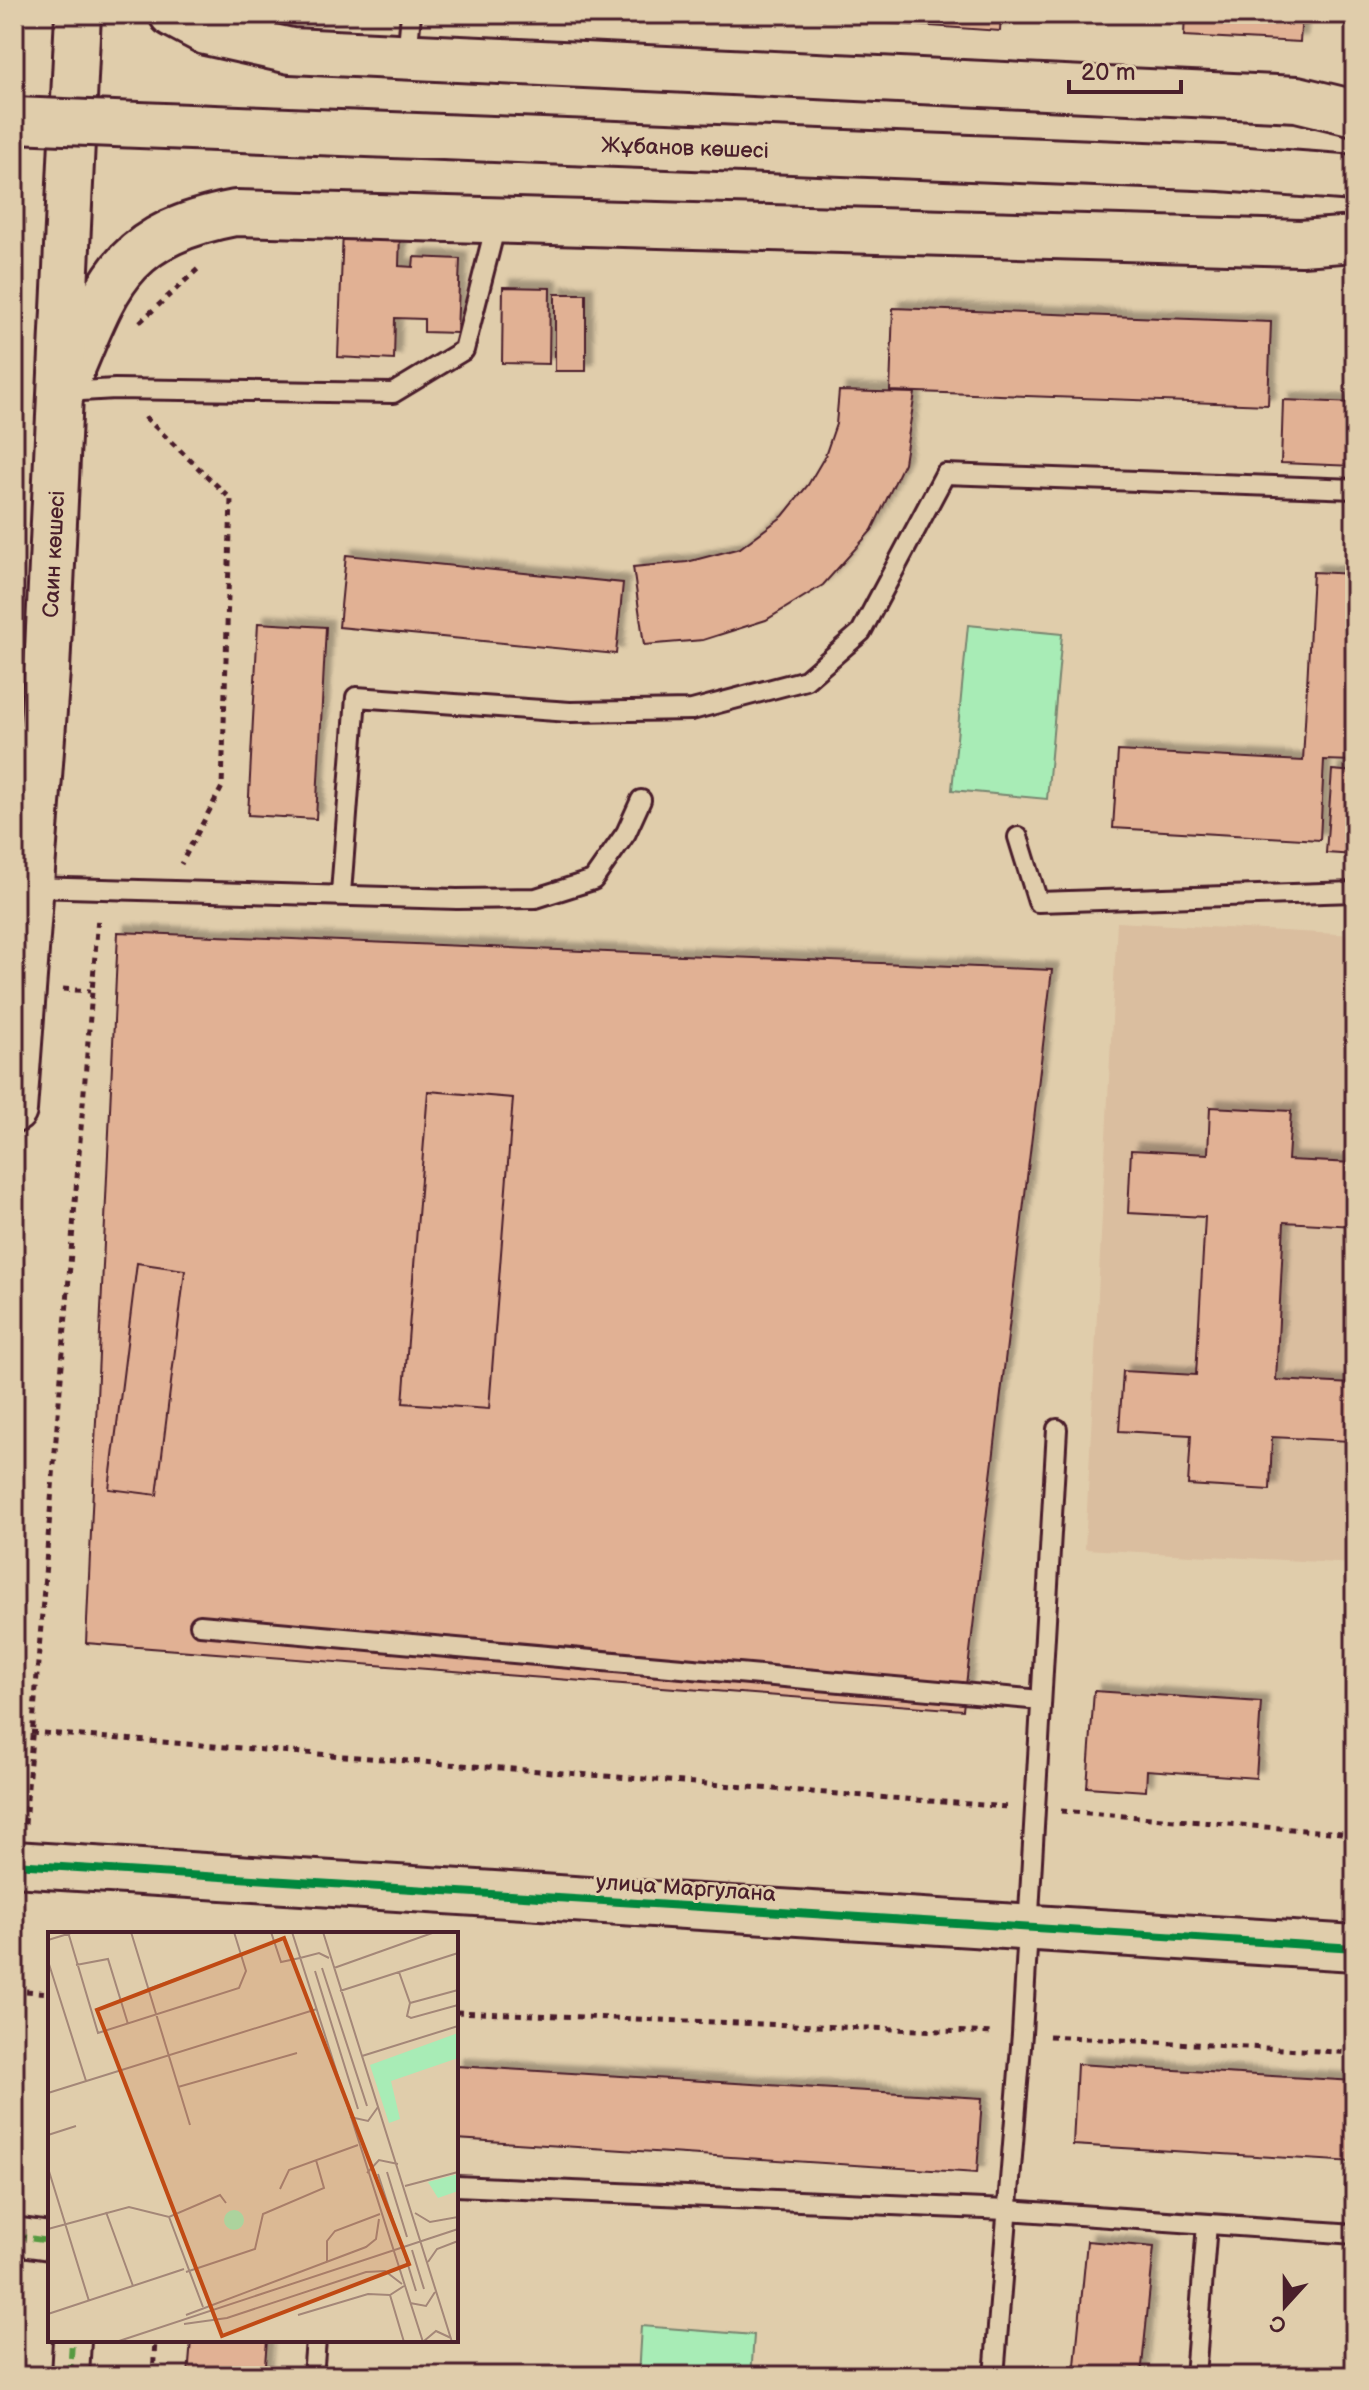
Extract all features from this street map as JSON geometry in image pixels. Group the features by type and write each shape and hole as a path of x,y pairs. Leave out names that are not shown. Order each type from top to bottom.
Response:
{"main road":[{"name":"Саин көшесі","path":"15,1095 47,670 78,14"},
{"path":"172,14 206,32 291,51 409,35 1297,99 1355,113"},
{"name":"Жұбанов көшесі","path":"14,120 1221,168 1355,178"},
{"path":"62,392 112,280 148,243 195,221 235,213 1301,243 1355,239"},
{"path":"14,719 28,706 47,670"},
{"name":"улица Маргулана","path":"18,1864 1355,1948"}],"street":[{"path":"14,2236 48,2241"},
{"path":"70,2376 72,2342"}],"lane":[{"path":"62,392 115,389 393,393 464,350 493,236 516,220"},
{"path":"341,893 356,697 570,712 692,710 806,680 861,632 945,474 1355,489"},
{"path":"31,887 341,893 457,899 536,898 593,880 626,833 641,800"},
{"path":"1018,837 1038,902 1355,892"},
{"path":"994,2376 1022,2034 1057,1429"},
{"path":"200,1625 1041,1700"},
{"path":"458,2186 1007,2210 1355,2234"},
{"path":"1195,2376 1207,2224"},
{"path":"313,2376 316,2342"}],"path":[{"path":"137,328 201,266"},
{"path":"115,389 231,499 222,787 166,890"},
{"path":"14,1981 18,1864 101,888"},
{"path":"31,1732 1355,1834"},
{"path":"14,1990 48,1993"},
{"path":"458,2012 1022,2034 1355,2053"},
{"path":"153,2376 155,2342"}],"shaded area":[{"path":"1117,922 1355,935 1355,1564 1085,1549"}],"green space":[{"path":"968,625 1062,634 1047,799 952,790"},
{"path":"641,2326 754,2335 751,2376 638,2376"}],"building":[{"path":"759,14 1001,14 1000,31"},
{"path":"1185,14 1302,14 1300,42 1184,36"},
{"path":"343,230 400,232 399,266 413,267 414,257 460,259 457,333 424,332 424,319 395,318 394,360 338,357"},
{"path":"503,287 550,288 549,364 502,363"},
{"path":"555,294 586,294 586,371 555,371"},
{"path":"893,308 1271,322 1268,405 890,391"},
{"path":"839,391 915,393 904,463 872,530 823,585 766,620 703,640 644,645 633,567 687,562 740,548 783,516 808,485 825,456 836,424"},
{"path":"1283,400 1355,403 1355,466 1281,463"},
{"path":"346,555 623,583 616,654 339,627"},
{"path":"1313,572 1355,574 1355,761 1324,760 1320,840 1113,828 1118,751 1303,761"},
{"path":"258,623 326,627 316,819 248,815"},
{"path":"1332,770 1355,772 1355,855 1326,853"},
{"path":"118,932 1052,970 963,1710 86,1643"},
{"path":"428,1091 513,1098 489,1409 403,1403"},
{"path":"1210,1107 1291,1111 1288,1160 1355,1163 1355,1226 1284,1222 1276,1380 1353,1384 1350,1441 1272,1437 1270,1490 1188,1485 1191,1435 1119,1431 1123,1371 1196,1375 1205,1217 1128,1213 1131,1150 1208,1154"},
{"path":"137,1263 185,1270 157,1495 109,1489"},
{"path":"1094,1691 1261,1702 1256,1778 1147,1770 1146,1791 1087,1787"},
{"path":"1077,2064 1355,2081 1355,2162 1073,2145"},
{"path":"458,2066 982,2098 977,2173 458,2139"},
{"path":"1087,2241 1154,2247 1141,2376 1074,2376"},
{"path":"191,2342 267,2342 264,2376 188,2376"}],"marked path":[{"path":"14,2236 48,2241"},
{"path":"70,2376 72,2342"}],"cycle path":[{"path":"14,1864 1355,1948"}]}
